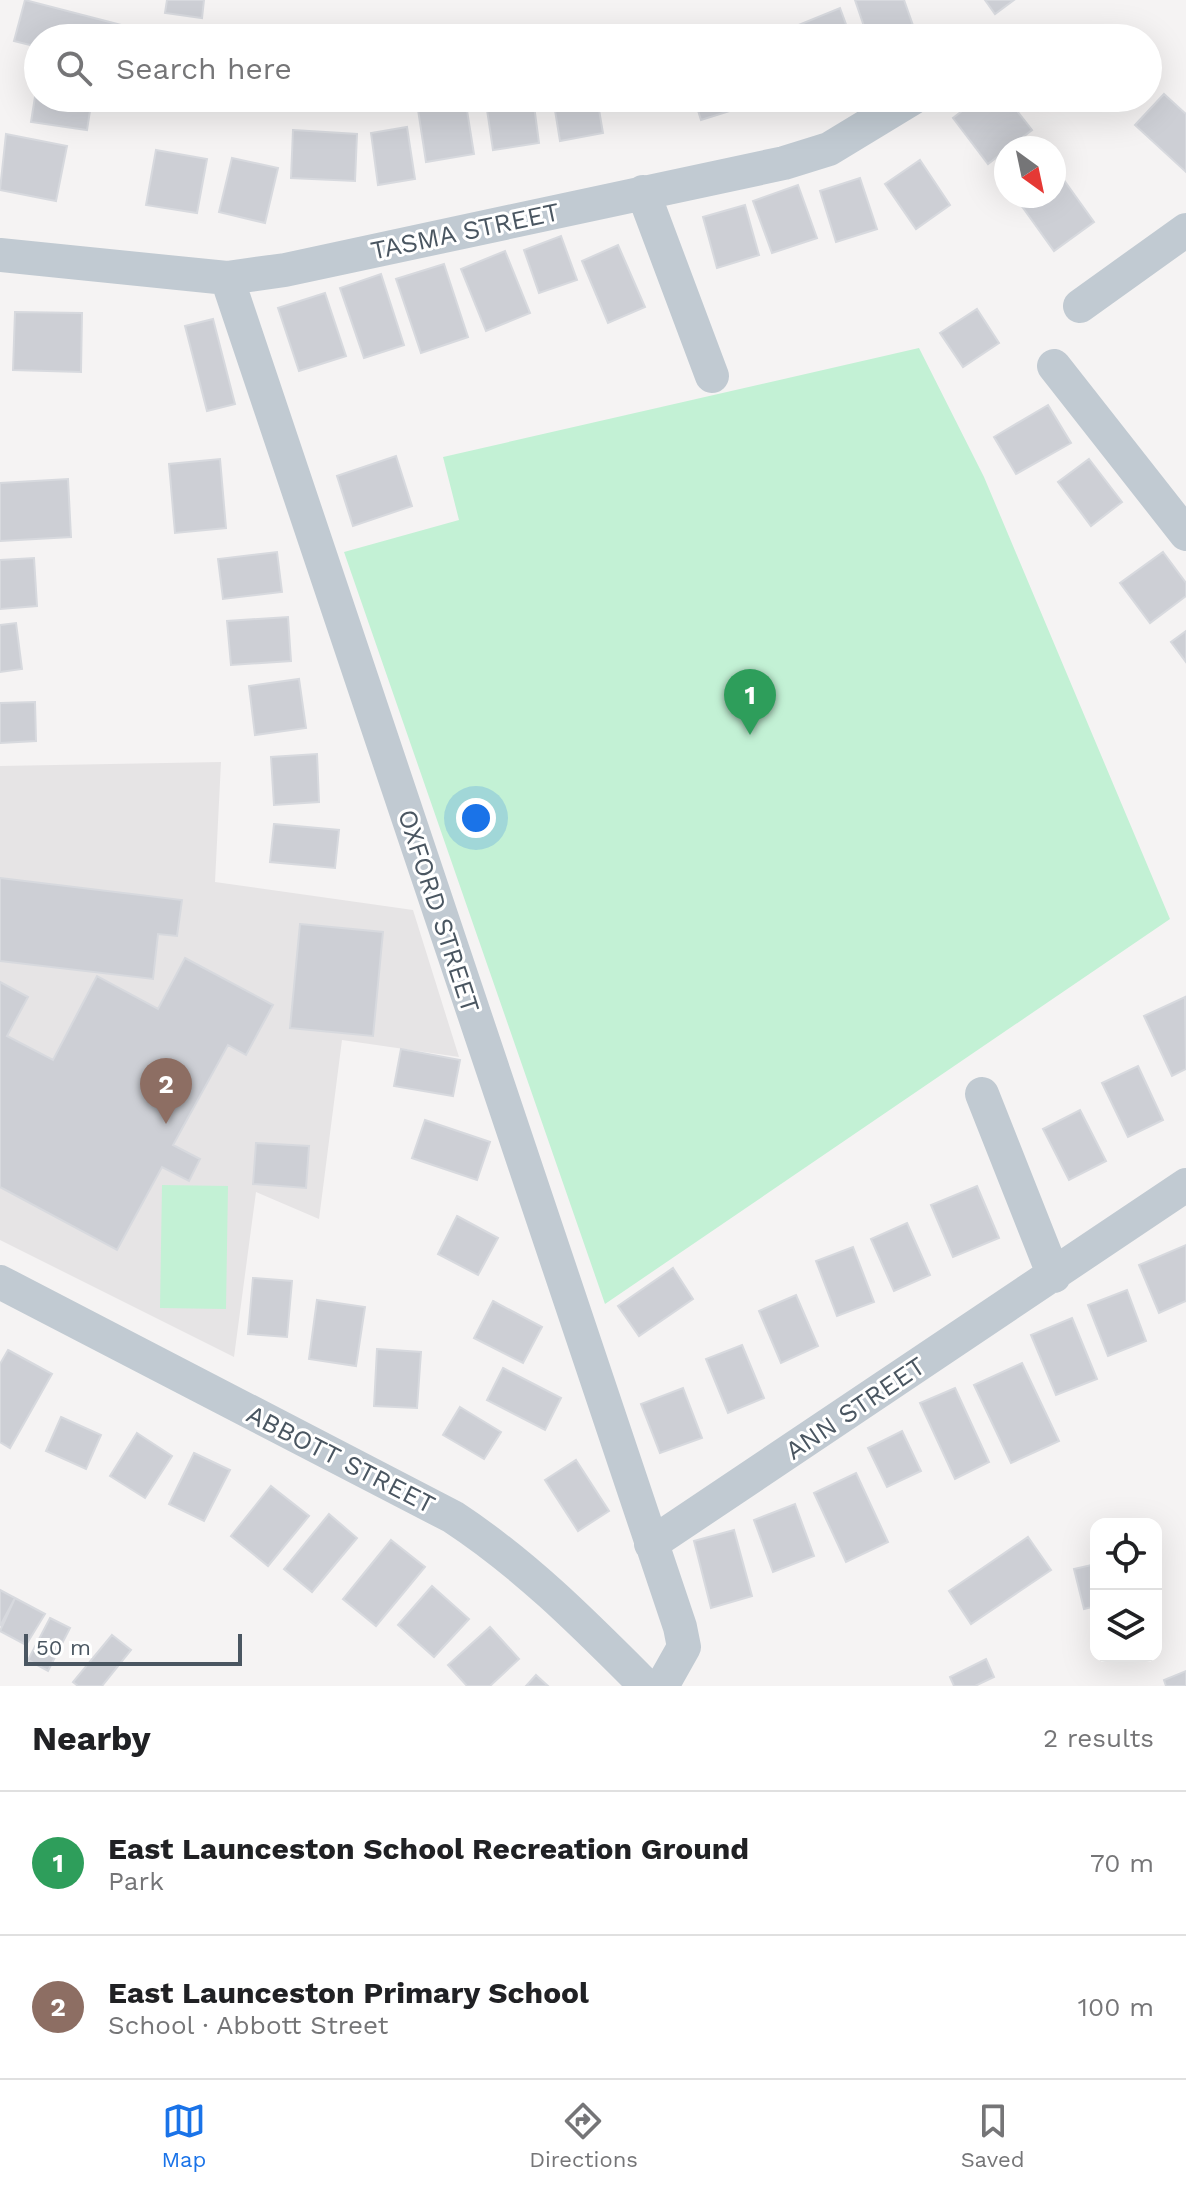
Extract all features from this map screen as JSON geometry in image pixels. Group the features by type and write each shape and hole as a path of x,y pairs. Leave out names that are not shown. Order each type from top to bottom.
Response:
{"street":[{"name":"TASMA STREET","path":"0,255 227,278 285,270 784,163 829,149 890,112"},
{"path":"643,192 712,376"},
{"path":"1080,306 1186,230"},
{"name":"OXFORD STREET","path":"227,278 651,1544"},
{"path":"1054,366 1186,534"},
{"path":"982,1094 1054,1276"},
{"name":"ANN STREET","path":"651,1544 1186,1185"},
{"name":"ABBOTT STREET","path":"4,1292 453,1517 502,1549 538,1579 646,1686"},
{"path":"651,1544 684,1647 662,1686"}],"shaded area":[{"path":"221,762 215,882 413,910 459,1057 342,1040 319,1219 256,1192 234,1357 0,1240 0,766"}],"green space":[{"path":"919,348 984,477 1170,919 605,1304 344,552 459,520 443,457"},
{"path":"162,1185 228,1186 226,1309 160,1308"}],"building":[{"path":"25,0 117,24 24,24 24,44 14,41"},
{"path":"167,0 204,0 202,18 165,13"},
{"path":"855,0 904,0 912,24 863,24"},
{"path":"985,0 1014,0 995,14"},
{"path":"840,8 846,24 801,24"},
{"path":"1164,94 1186,114 1186,172 1135,125 1147,112 1162,112"},
{"path":"33,112 90,112 87,130 31,122"},
{"path":"418,112 467,112 474,154 426,162"},
{"path":"487,112 535,112 539,143 493,150"},
{"path":"555,112 599,112 603,133 560,141"},
{"path":"698,112 726,112 701,120"},
{"path":"961,112 1018,112 1032,130 1024,136 994,136 994,159 988,164 953,118"},
{"path":"407,127 415,179 378,185 371,133"},
{"path":"293,130 357,134 355,181 291,178"},
{"path":"6,134 67,146 56,201 0,190"},
{"path":"156,150 207,159 197,213 146,205"},
{"path":"232,158 278,168 265,223 219,212"},
{"path":"920,160 950,205 916,229 885,184"},
{"path":"860,178 877,229 836,242 820,191"},
{"path":"1066,183 1094,222 1054,251 1023,208 1066,208"},
{"path":"798,185 817,238 772,253 753,201"},
{"path":"745,205 759,255 717,268 703,217"},
{"path":"561,236 577,280 539,293 524,250"},
{"path":"618,245 645,307 608,323 582,261"},
{"path":"505,251 530,313 486,331 461,269"},
{"path":"444,264 468,337 421,353 396,279"},
{"path":"381,274 404,345 364,358 340,288"},
{"path":"325,293 346,356 299,371 278,308"},
{"path":"977,309 999,343 963,367 940,333"},
{"path":"15,312 82,313 81,372 13,370"},
{"path":"213,319 235,404 207,411 185,326"},
{"path":"1048,405 1071,443 1016,474 994,437"},
{"path":"396,456 412,506 353,526 337,476"},
{"path":"220,459 226,528 175,533 169,464"},
{"path":"1089,459 1122,502 1091,526 1058,482"},
{"path":"68,479 71,537 0,541 0,483"},
{"path":"277,552 282,592 223,599 218,559"},
{"path":"1163,552 1186,583 1186,596 1150,623 1120,583"},
{"path":"34,558 37,606 0,609 0,560"},
{"path":"288,617 291,661 231,665 227,621"},
{"path":"16,623 22,669 0,672 0,625"},
{"path":"1186,631 1186,662 1171,642"},
{"path":"299,679 306,728 255,735 249,686"},
{"path":"35,702 36,741 0,743 0,703"},
{"path":"317,754 319,802 274,805 271,757"},
{"path":"274,824 339,830 335,868 270,862"},
{"path":"0,878 182,900 177,936 158,934 153,979 0,961"},
{"path":"300,924 383,932 373,1036 290,1028"},
{"path":"185,958 273,1005 246,1055 228,1045 173,1145 200,1159 189,1181 162,1167 117,1250 0,1187 0,982 28,997 7,1036 53,1060 97,976 158,1009"},
{"path":"1185,997 1186,1069 1172,1076 1144,1016"},
{"path":"401,1049 460,1060 453,1096 394,1086"},
{"path":"1138,1066 1163,1120 1128,1137 1102,1083"},
{"path":"1080,1110 1106,1161 1069,1180 1043,1129"},
{"path":"425,1120 490,1142 477,1180 412,1158"},
{"path":"256,1143 309,1146 306,1188 253,1184"},
{"path":"977,1186 999,1238 953,1257 931,1205"},
{"path":"457,1216 498,1238 478,1275 438,1254"},
{"path":"907,1223 930,1275 894,1291 871,1239"},
{"path":"1186,1245 1186,1301 1159,1313 1139,1265"},
{"path":"853,1247 874,1302 837,1316 816,1261"},
{"path":"673,1268 693,1299 639,1336 618,1306"},
{"path":"253,1278 292,1281 287,1337 248,1334"},
{"path":"1127,1290 1146,1341 1108,1356 1088,1305"},
{"path":"796,1295 818,1346 781,1363 759,1311"},
{"path":"317,1300 365,1307 356,1366 309,1359"},
{"path":"493,1301 542,1327 523,1363 474,1338"},
{"path":"1072,1318 1097,1379 1056,1395 1031,1335"},
{"path":"742,1345 764,1398 728,1413 706,1359"},
{"path":"377,1349 421,1352 417,1408 374,1406"},
{"path":"8,1350 52,1374 10,1448 0,1442 0,1364"},
{"path":"1022,1363 1059,1441 1011,1463 974,1385"},
{"path":"503,1368 561,1398 545,1430 487,1400"},
{"path":"683,1388 702,1438 660,1453 641,1404"},
{"path":"955,1388 989,1462 955,1479 920,1403"},
{"path":"460,1407 501,1432 484,1459 443,1435"},
{"path":"61,1417 101,1435 86,1469 46,1451"},
{"path":"902,1431 921,1471 887,1487 868,1448"},
{"path":"137,1433 172,1456 145,1498 110,1476"},
{"path":"194,1453 230,1470 204,1521 169,1504"},
{"path":"576,1460 609,1511 578,1531 545,1480"},
{"path":"856,1473 888,1542 846,1562 814,1493"},
{"path":"271,1486 309,1516 268,1566 231,1536"},
{"path":"795,1504 814,1556 773,1572 754,1520"},
{"path":"329,1514 357,1538 312,1592 284,1569"},
{"path":"734,1530 752,1596 711,1608 694,1541"},
{"path":"1028,1537 1051,1570 971,1624 949,1591"},
{"path":"391,1540 425,1567 376,1626 343,1599"},
{"path":"1090,1565 1090,1608 1084,1609 1074,1569"},
{"path":"432,1586 469,1619 434,1657 398,1625"},
{"path":"0,1590 15,1598 0,1626"},
{"path":"15,1598 45,1614 26,1645 0,1631"},
{"path":"50,1618 70,1628 48,1671 28,1660"},
{"path":"490,1627 519,1659 490,1686 467,1686 448,1665"},
{"path":"112,1635 131,1650 102,1686 78,1686 73,1682"},
{"path":"986,1659 994,1677 975,1686 954,1686 950,1677"},
{"path":"1186,1671 1186,1686 1166,1686 1164,1680"},
{"path":"536,1675 548,1686 526,1686"}],"place":[{"name":"East Launceston School Recreation Ground","path":"750,735"},
{"name":"East Launceston Primary School","path":"166,1124"}]}
